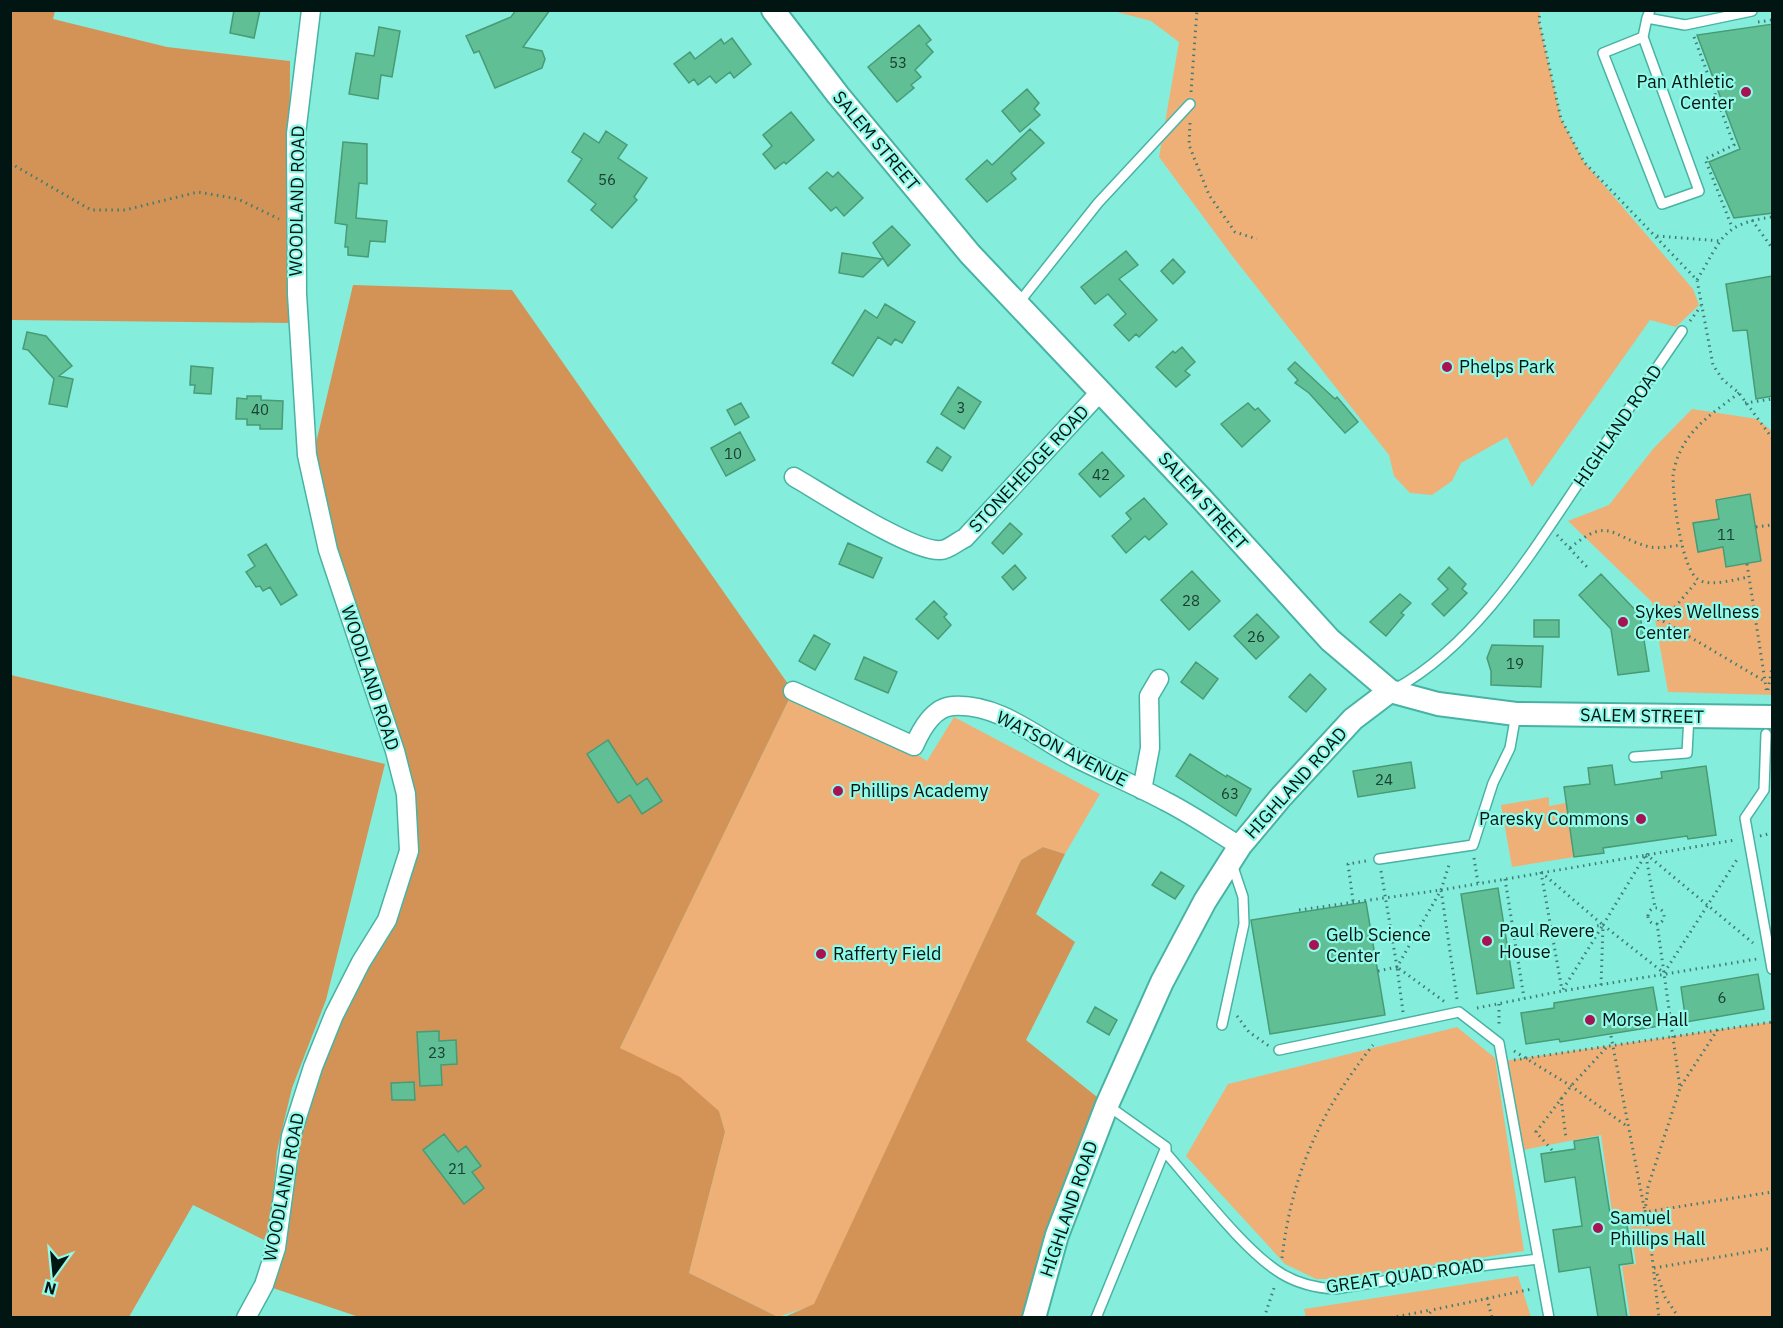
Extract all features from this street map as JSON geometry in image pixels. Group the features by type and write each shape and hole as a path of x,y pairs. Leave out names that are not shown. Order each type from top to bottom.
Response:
{"street":[{"name":"WOODLAND ROAD","path":"246,1317 264,1285 276,1248 291,1136 313,1067 334,1015 361,962 387,920 409,851 406,794 395,751 328,550 307,455 297,294 296,134 311,10"},
{"name":"SALEM STREET","path":"773,10 845,104 970,254 1101,391 1330,640 1390,691 1438,704 1516,714 1689,716 1769,725"},
{"name":"STONEHEDGE ROAD","path":"794,477 902,538 934,550 944,550 965,538 1101,391"},
{"path":"1142,790 1149,748 1149,696 1159,679"},
{"name":"WATSON AVENUE","path":"793,691 914,747 921,731 934,713 951,706 974,707 1014,722 1073,756 1168,802 1235,853"},
{"name":"HIGHLAND ROAD","path":"1034,1317 1057,1235 1107,1105 1178,949 1235,853 1353,719 1390,691"}],"lane":[{"path":"1643,38 1603,52 1662,204 1699,191 1643,38 1649,14 1685,25 1752,11"},
{"path":"1017,305 1098,203 1190,104"},
{"name":"HIGHLAND ROAD","path":"1390,691 1424,672 1489,608 1549,528 1682,332"},
{"path":"1378,859 1473,845 1493,783 1510,748 1516,714"},
{"path":"1634,757 1687,753 1689,716"},
{"path":"1769,725 1764,790 1745,818 1773,969"},
{"path":"1222,1025 1243,939 1245,911 1235,853"},
{"path":"1279,1050 1459,1012 1499,1043 1549,1317"},
{"name":"GREAT QUAD ROAD","path":"1107,1105 1166,1147 1166,1153 1222,1217 1280,1273 1315,1288 1335,1289 1456,1269 1538,1259"},
{"path":"1096,1317 1166,1147"}],"path":[{"path":"1197,10 1189,145 1209,195 1235,232 1257,239"},
{"path":"1540,10 1539,21 1561,119 1584,162 1697,280 1713,365 1723,380 1739,393 1773,438"},
{"path":"1749,23 1773,20"},
{"path":"1692,32 1734,145 1705,159 1732,227"},
{"path":"10,163 91,210 126,210 198,192 238,199 270,213 296,231"},
{"path":"1697,280 1732,227 1752,220 1773,217"},
{"path":"1752,220 1773,248"},
{"path":"1656,236 1721,242"},
{"path":"1682,332 1701,306"},
{"path":"1739,393 1690,434 1680,452 1673,473 1674,495 1687,564 1698,580 1710,582 1749,577"},
{"path":"1745,403 1773,399"},
{"path":"1756,527 1773,525"},
{"path":"1549,528 1587,567"},
{"path":"1570,548 1596,530 1616,531 1653,548 1682,544"},
{"path":"1747,564 1767,694 1773,668"},
{"path":"1663,621 1698,580"},
{"path":"1640,615 1663,621 1766,682"},
{"path":"1299,910 1441,890 1750,838"},
{"path":"1664,974 1750,838"},
{"path":"1473,845 1478,883"},
{"path":"1397,967 1441,890 1449,871 1451,849"},
{"path":"1646,854 1771,957"},
{"path":"1646,854 1654,908"},
{"path":"1562,991 1646,854"},
{"path":"1353,901 1348,864 1378,859 1387,897 1405,1024"},
{"path":"1541,872 1664,974"},
{"path":"1541,872 1562,991"},
{"path":"1505,879 1524,999"},
{"path":"1441,890 1459,1012"},
{"path":"1654,908 1660,909 1664,914 1662,920 1657,923 1651,922 1648,917 1649,911 1654,908"},
{"path":"1657,923 1680,1088"},
{"path":"1514,938 1604,925"},
{"path":"1601,985 1604,925"},
{"path":"1378,971 1397,967 1459,1012 1562,991 1771,957"},
{"path":"1226,1003 1255,1037 1279,1050"},
{"path":"1499,1004 1499,1043 1571,1086 1628,1127"},
{"path":"1503,1061 1718,1028 1773,1022"},
{"path":"1645,1212 1648,1187 1680,1088 1718,1028"},
{"path":"1611,1036 1610,1045 1650,1238 1659,1317"},
{"path":"1264,1317 1280,1273 1285,1230 1305,1154 1331,1102 1374,1043"},
{"path":"1552,1150 1536,1132 1571,1086 1610,1045"},
{"path":"1562,1098 1566,1138"},
{"path":"1645,1212 1773,1192"},
{"path":"1632,1240 1650,1238"},
{"path":"1654,1267 1773,1248"},
{"path":"1654,1267 1665,1297 1679,1317"},
{"path":"1391,1317 1542,1287"},
{"path":"1487,1298 1492,1317"},
{"path":"1425,1317 1431,1310"}],"shaded area":[{"path":"11,11 55,11 53,19 167,47 290,61 289,323 11,320"},
{"path":"1113,11 1540,11 1539,21 1561,119 1584,162 1693,289 1699,305 1676,327 1650,320 1532,487 1507,437 1461,463 1452,481 1432,495 1410,493 1394,476 1389,455 1233,257 1159,157 1179,42 1151,21"},
{"path":"353,285 512,290 793,691 620,1048 680,1077 719,1111 725,1132 689,1273 778,1317 359,1317 264,1285 306,1087 409,851 406,794 319,514 316,443"},
{"path":"1692,409 1757,419 1772,431 1772,695 1668,692 1652,602 1568,521 1609,505 1653,449"},
{"path":"11,675 385,764 326,1000 292,1088 277,1151 271,1221 264,1240 193,1205 129,1317 11,1317"},
{"name":"Rafferty Field","path":"793,691 883,733 927,761 954,717 1100,794 1065,854 1043,847 1021,860 814,1305 778,1317 689,1273 725,1132 719,1111 620,1048"},
{"path":"1549,797 1549,806 1566,803 1574,857 1512,867 1501,805"},
{"path":"1043,847 1065,854 1036,914 1075,942 1026,1040 1107,1105 1034,1317 782,1318 814,1304 1021,860"},
{"path":"1772,1022 1772,1317 1630,1317 1622,1266 1636,1264 1629,1216 1613,1218 1601,1135 1518,1151 1503,1061"},
{"path":"1457,1027 1495,1058 1524,1251 1344,1279 1316,1279 1285,1264 1186,1156 1228,1084"},
{"path":"1518,1276 1531,1317 1306,1318 1304,1309"}],"building":[{"path":"234,10 260,10 254,38 230,33"},
{"path":"516,10 550,10 523,47 542,51 545,59 542,68 495,88 479,51 474,53 466,36 511,17"},
{"name":"Pan Athletic Center","path":"1773,24 1773,213 1734,218 1709,162 1740,149 1697,35"},
{"path":"919,25 931,40 926,44 933,52 915,70 921,77 911,85 914,88 897,102 868,67"},
{"path":"379,27 400,31 392,77 381,75 378,99 349,94 356,53 374,56"},
{"path":"732,38 751,64 734,78 730,72 716,83 710,76 698,85 694,79 689,83 674,64 690,52 695,59 721,39 724,44"},
{"path":"1027,89 1039,103 1034,109 1040,115 1020,132 1002,111"},
{"path":"791,112 814,140 786,164 784,162 775,169 763,154 772,146 763,135"},
{"path":"1030,129 1044,143 1011,173 1016,179 987,202 966,179 987,160 992,165"},
{"path":"606,131 627,145 618,158 647,178 634,197 637,200 612,228 591,210 596,204 568,181 582,159 572,152 584,133 599,143"},
{"path":"343,142 367,144 367,184 359,183 356,218 387,221 385,242 370,241 368,257 348,255 348,247 345,247 347,225 335,223"},
{"path":"827,172 833,177 838,172 863,198 844,216 836,207 831,211 809,188"},
{"path":"892,226 910,245 888,266 873,243"},
{"path":"1126,251 1138,265 1119,279 1157,320 1139,337 1136,334 1129,341 1114,325 1126,314 1108,294 1095,304 1081,287"},
{"path":"842,253 882,259 863,277 839,273"},
{"path":"1173,259 1185,272 1173,284 1161,271"},
{"path":"1773,276 1773,396 1756,399 1747,330 1733,331 1726,284"},
{"path":"885,304 915,322 902,343 895,339 891,345 878,337 853,376 832,363 865,310 877,318"},
{"path":"27,332 46,336 72,366 59,376 73,379 67,407 49,404 54,379 28,350 23,349"},
{"path":"1182,347 1195,362 1185,371 1190,375 1176,387 1156,367 1173,351 1175,353"},
{"path":"1295,362 1335,399 1337,397 1358,422 1345,433 1309,393 1295,383 1298,380 1288,369"},
{"path":"191,366 213,368 211,394 194,393 195,385 190,385"},
{"path":"958,387 981,402 964,429 941,414"},
{"path":"247,396 261,396 261,400 283,401 282,429 260,429 260,425 247,425 247,419 236,419 237,398 247,399"},
{"path":"741,403 749,417 735,425 727,410"},
{"path":"1248,403 1255,410 1258,408 1270,421 1242,447 1221,424"},
{"path":"740,432 755,460 726,476 711,448"},
{"path":"937,447 951,457 942,471 927,462"},
{"path":"1102,452 1124,476 1100,497 1079,474"},
{"path":"1750,494 1761,561 1726,567 1723,547 1698,552 1693,523 1719,519 1716,500"},
{"path":"1144,498 1167,524 1149,540 1145,536 1126,553 1112,536 1131,519 1126,513"},
{"path":"1010,523 1022,534 1003,554 992,543"},
{"path":"848,543 882,558 873,578 839,564"},
{"path":"266,544 297,595 281,605 270,587 263,591 260,586 256,587 246,572 255,566 248,555"},
{"path":"1015,565 1026,578 1013,590 1002,577"},
{"path":"1449,567 1466,584 1462,589 1467,593 1444,616 1432,604 1448,589 1438,579"},
{"path":"1192,571 1220,601 1189,630 1161,600"},
{"name":"Sykes Wellness Center","path":"1601,574 1640,615 1649,671 1618,675 1611,629 1579,595"},
{"path":"1400,594 1411,603 1401,613 1404,615 1386,636 1370,622"},
{"path":"934,601 947,614 944,617 951,625 938,639 916,619"},
{"path":"1257,614 1279,637 1256,659 1234,636"},
{"path":"1534,620 1559,620 1559,637 1534,637"},
{"path":"814,635 830,644 815,670 799,661"},
{"path":"1492,645 1543,646 1541,687 1491,685 1491,671 1487,658"},
{"path":"864,657 897,672 888,693 855,679"},
{"path":"1196,662 1218,679 1203,699 1181,682"},
{"path":"1310,674 1326,689 1306,712 1289,697"},
{"path":"608,740 637,785 647,778 662,801 642,814 630,795 618,803 587,754"},
{"path":"1190,754 1226,777 1227,775 1251,789 1236,816 1176,776"},
{"path":"1411,762 1415,788 1358,797 1353,771"},
{"name":"Paresky Commons","path":"1612,765 1615,785 1662,778 1661,772 1706,766 1716,835 1688,839 1687,836 1603,848 1604,853 1574,857 1564,787 1590,784 1588,768"},
{"path":"1161,872 1184,886 1175,899 1152,885"},
{"name":"Paul Revere House","path":"1498,888 1514,988 1477,994 1461,894"},
{"name":"Gelb Science Center","path":"1366,902 1385,1015 1270,1034 1251,920"},
{"path":"1758,974 1764,1009 1686,1022 1681,987"},
{"name":"Morse Hall","path":"1653,987 1660,1026 1560,1042 1559,1039 1526,1044 1521,1013 1554,1008 1554,1003"},
{"path":"1095,1007 1117,1020 1109,1035 1087,1022"},
{"path":"439,1031 439,1041 456,1040 457,1064 441,1065 442,1085 420,1086 417,1032"},
{"path":"414,1082 415,1100 392,1100 391,1083"},
{"path":"444,1134 458,1152 466,1146 481,1166 472,1172 484,1188 464,1204 423,1150"},
{"name":"Samuel Phillips Hall","path":"1598,1137 1611,1220 1626,1218 1633,1263 1619,1265 1627,1317 1598,1317 1590,1267 1559,1272 1553,1230 1582,1226 1575,1177 1545,1182 1541,1154 1575,1149 1574,1141"}],"place":[{"name":"Pan Athletic Center","path":"1746,92"},
{"name":"Phelps Park","path":"1447,367"},
{"name":"Sykes Wellness Center","path":"1623,622"},
{"name":"Phillips Academy","path":"838,791"},
{"name":"Paresky Commons","path":"1641,819"},
{"name":"Paul Revere House","path":"1487,941"},
{"name":"Gelb Science Center","path":"1314,945"},
{"name":"Rafferty Field","path":"821,954"},
{"name":"Morse Hall","path":"1590,1020"},
{"name":"Samuel Phillips Hall","path":"1598,1228"}]}
